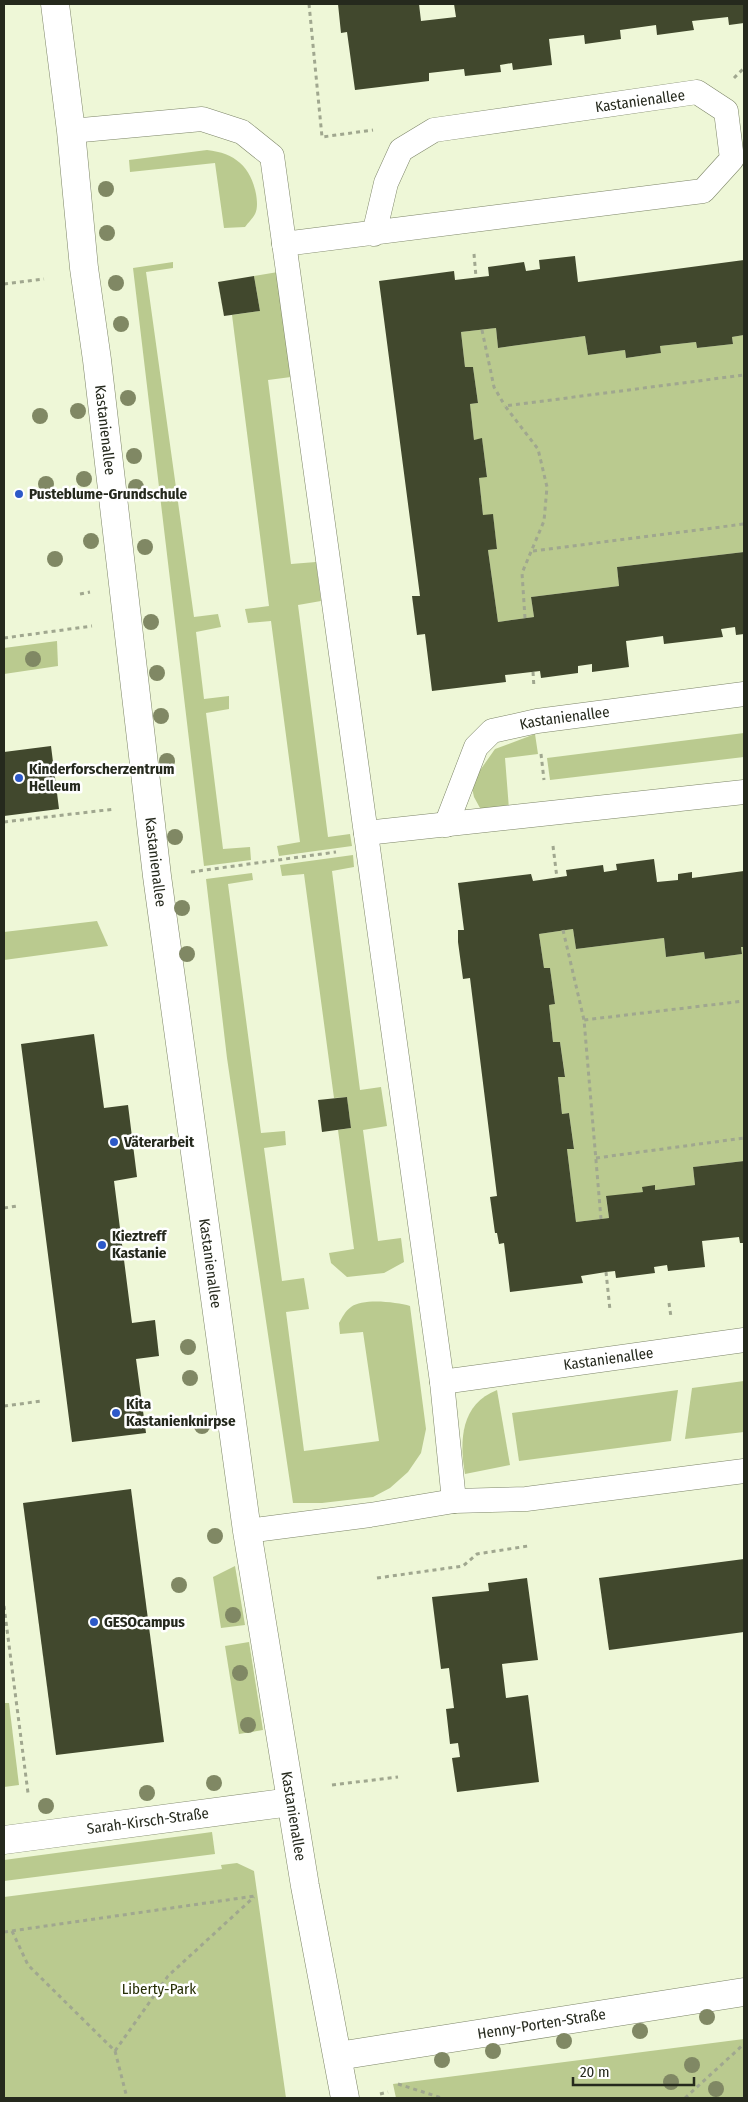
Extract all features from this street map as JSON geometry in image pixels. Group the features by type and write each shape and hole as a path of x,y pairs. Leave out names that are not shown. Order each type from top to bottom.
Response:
{"street":[{"name":"Kastanienallee","path":"56,4 71,131 84,268 98,370 157,876 247,1531 291,1802 345,2098"},
{"name":"Sarah-Kirsch-Straße","path":"4,1840 291,1802"},
{"name":"Henny-Porten-Straße","path":"338,2056 744,1992"}],"lane":[{"name":"Kastanienallee","path":"284,244 374,234 703,190 732,159 726,111 697,92 434,130 401,150 386,183 374,234"},
{"path":"71,131 202,119 242,132 272,156 442,1382 454,1501"},
{"name":"Kastanienallee","path":"446,825 476,748 492,731 537,721 744,694"},
{"path":"367,840 446,825 744,792"},
{"name":"Kastanienallee","path":"442,1382 744,1340"},
{"path":"247,1531 370,1515 454,1501 526,1498 744,1471"}],"path":[{"path":"308,4 322,137"},
{"path":"4,284 44,278"},
{"path":"482,330 494,387 505,406 538,448 546,488 544,521 522,574 525,618"},
{"path":"505,406 744,375"},
{"path":"533,551 744,524"},
{"path":"4,638 70,628"},
{"path":"4,822 119,808"},
{"path":"157,876 367,840"},
{"path":"563,930 584,1020 601,1219"},
{"path":"584,1020 744,1001"},
{"path":"596,1158 744,1138"},
{"path":"4,1208 17,1206"},
{"path":"606,1272 610,1310"},
{"path":"4,1406 42,1401"},
{"path":"376,1578 463,1566 477,1554 528,1546"},
{"path":"4,1606 28,1794"},
{"path":"332,1785 398,1777"},
{"path":"4,1932 255,1896 168,1976 115,2051"},
{"path":"12,1930 28,1966 115,2051 127,2098"},
{"path":"685,2098 744,2044"},
{"path":"395,2083 442,2098"}],"green space":[{"path":"207,150 226,154 240,163 246,169 254,184 257,201 256,212 245,227 224,228 215,163 130,172 129,160"},
{"path":"173,262 173,268 146,272 194,617 218,614 221,627 196,632 204,699 229,696 229,709 206,713 223,849 250,847 251,860 204,866 133,268"},
{"path":"278,272 291,377 268,380 291,564 316,562 321,601 298,605 328,837 350,834 352,846 279,856 277,846 300,842 271,621 248,623 245,609 269,606 232,315 260,311 254,276"},
{"path":"496,328 498,348 585,336 588,355 625,350 626,358 661,353 660,346 696,342 697,348 733,344 732,337 744,335 744,552 617,567 619,586 531,597 534,617 498,622 488,550 497,549 493,515 483,515 479,478 487,476 482,439 474,440 470,404 478,403 473,367 465,367 461,332"},
{"path":"57,641 58,666 4,674 4,648"},
{"path":"744,733 744,757 550,780 547,758"},
{"path":"535,734 538,754 505,758 509,809 489,812 480,808 472,788 476,776 495,749"},
{"path":"353,855 354,867 332,871 360,1090 381,1087 387,1126 363,1130 378,1241 401,1238 404,1262 384,1273 347,1277 331,1263 329,1253 354,1249 338,1130 351,1128 347,1097 334,1098 304,874 282,876 280,865"},
{"path":"252,873 253,880 228,884 261,1133 285,1131 286,1145 264,1148 282,1281 304,1278 309,1309 286,1312 304,1451 379,1441 363,1332 340,1334 339,1323 349,1309 363,1302 388,1302 410,1306 426,1429 421,1453 408,1472 390,1488 373,1497 322,1503 293,1503 227,1058 206,879"},
{"path":"97,921 108,946 4,960 4,932"},
{"path":"573,929 576,949 664,938 666,957 704,952 705,959 742,954 741,947 744,947 744,1161 693,1167 695,1185 655,1190 655,1186 643,1192 606,1197 609,1218 576,1222 567,1149 574,1148 569,1113 562,1114 558,1077 565,1076 560,1042 553,1042 549,1005 555,1004 550,968 544,968 539,934"},
{"path":"744,1381 744,1432 685,1439 692,1388"},
{"path":"497,1390 510,1465 465,1474 462,1448 465,1424 476,1404 485,1396"},
{"path":"678,1390 671,1441 519,1461 512,1413"},
{"path":"235,1566 245,1625 221,1628 213,1577"},
{"path":"249,1642 263,1730 239,1734 225,1646"},
{"path":"4,1703 9,1703 19,1785 4,1787"},
{"path":"212,1832 215,1854 4,1881 4,1860"},
{"name":"Liberty-Park","path":"237,1863 254,1871 286,2098 4,2098 4,1897 222,1869 221,1865"},
{"path":"744,2039 744,2098 396,2098 393,2084"}],"building":[{"path":"338,4 419,4 421,21 456,17 454,4 744,4 744,23 729,25 728,17 692,21 694,30 657,35 656,25 620,30 621,39 585,44 584,35 549,39 552,65 513,70 512,63 500,65 501,72 465,76 464,69 429,73 429,81 355,90 347,32 341,33"},
{"path":"575,256 578,282 744,260 744,335 732,337 733,344 697,348 696,342 660,346 661,353 626,358 625,350 588,355 585,336 498,348 496,328 461,332 465,367 473,367 478,403 470,404 474,440 482,438 487,477 479,478 483,515 493,514 497,549 488,550 498,622 534,617 531,597 619,586 617,567 744,552 744,634 736,635 735,627 721,629 723,637 664,644 663,636 626,641 629,667 592,672 592,664 578,666 578,673 541,678 540,671 505,675 506,682 432,691 425,634 417,635 412,596 420,596 379,281 454,271 455,280 489,276 488,267 524,262 526,271 540,269 539,260"},
{"path":"254,276 260,311 224,316 218,282"},
{"path":"51,746 59,809 4,816 4,752"},
{"path":"654,859 657,882 678,880 678,874 692,872 692,878 744,871 744,947 741,947 742,954 705,959 704,952 666,957 664,938 576,949 573,929 539,934 544,968 550,968 555,1004 549,1005 553,1042 560,1042 565,1077 558,1077 562,1114 569,1113 574,1149 567,1149 576,1222 609,1218 606,1196 643,1192 642,1187 655,1185 655,1190 695,1185 693,1167 744,1161 744,1243 740,1243 739,1237 702,1241 705,1267 668,1271 667,1265 654,1267 655,1273 616,1278 615,1271 606,1272 581,1276 583,1283 510,1292 504,1243 499,1244 497,1233 495,1233 490,1197 497,1196 470,978 463,979 458,942 458,930 464,930 458,883 531,874 533,881 567,876 566,870 603,865 604,872 617,870 616,864"},
{"path":"94,1034 104,1108 128,1105 137,1177 114,1181 132,1323 155,1320 159,1356 136,1359 146,1433 72,1442 21,1044"},
{"path":"347,1097 351,1128 322,1132 318,1100"},
{"name":"GESOcampus","path":"131,1489 164,1742 56,1755 23,1503"},
{"path":"744,1559 744,1632 609,1650 599,1578"},
{"path":"527,1578 538,1660 502,1664 506,1698 528,1695 539,1782 457,1792 452,1758 460,1757 458,1743 450,1744 446,1709 454,1708 449,1668 441,1669 432,1597 489,1591 488,1583"}],"place":[{"name":"Pusteblume-Grundschule","path":"19,494"},
{"name":"Kinderforscherzentrum Helleum","path":"19,778"},
{"name":"Väterarbeit","path":"114,1142"},
{"name":"Kieztreff Kastanie","path":"102,1245"},
{"name":"Kita Kastanienknirpse","path":"116,1413"},
{"name":"GESOcampus","path":"94,1622"}]}
